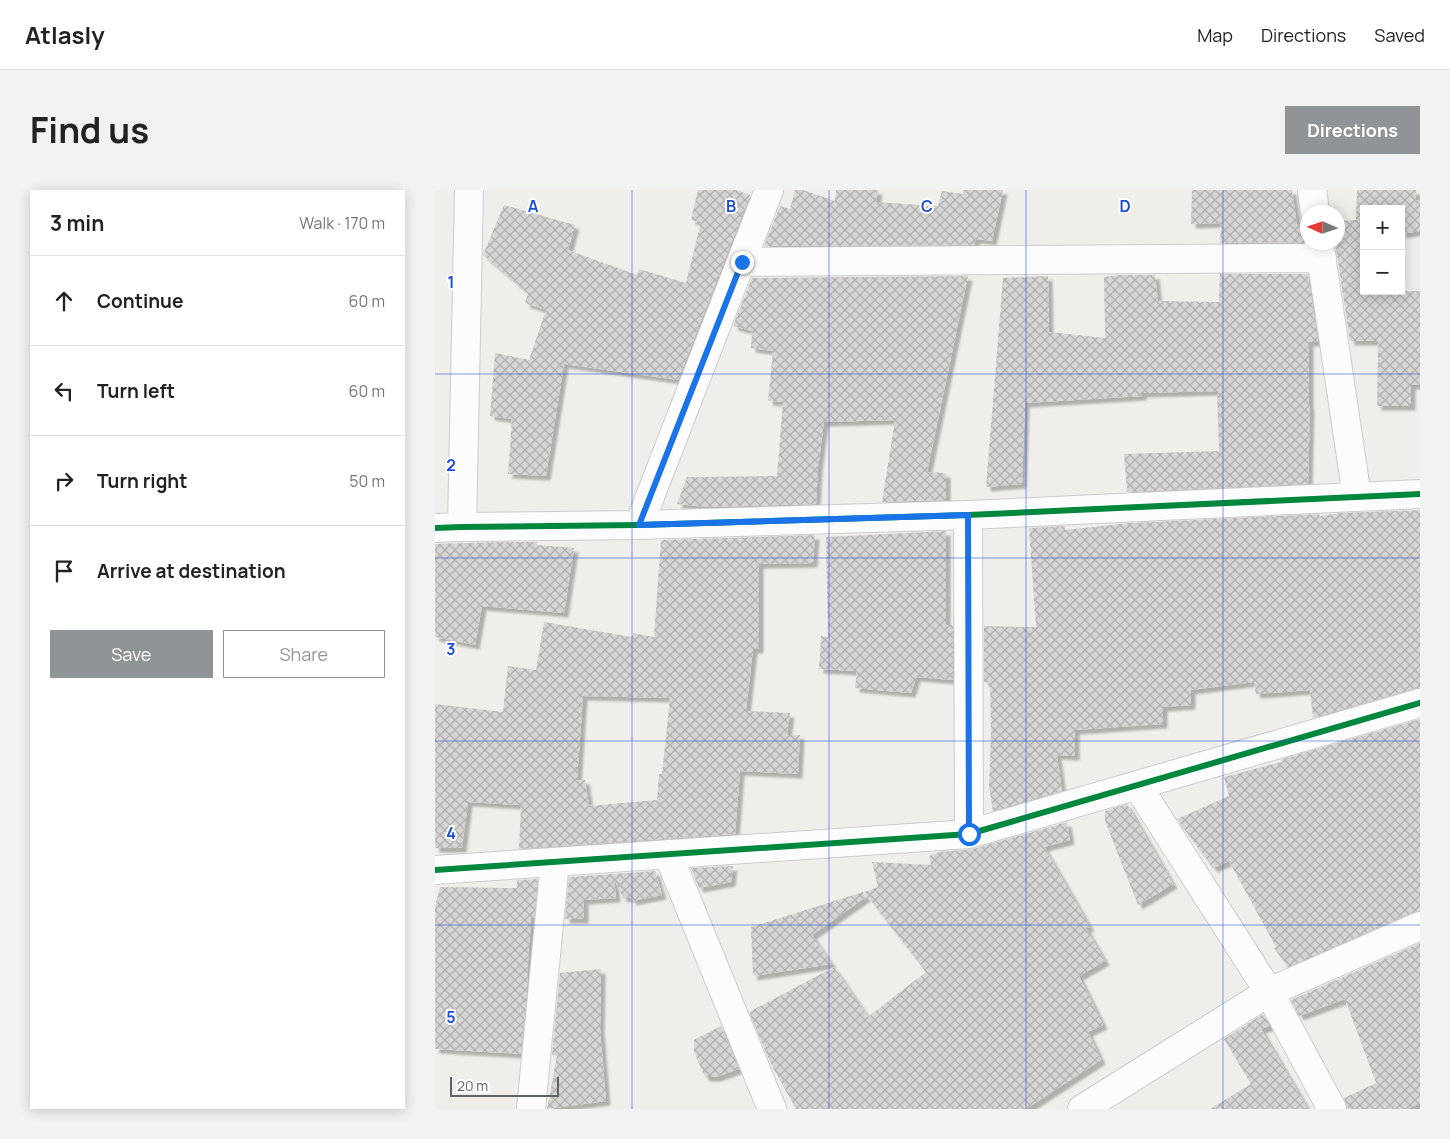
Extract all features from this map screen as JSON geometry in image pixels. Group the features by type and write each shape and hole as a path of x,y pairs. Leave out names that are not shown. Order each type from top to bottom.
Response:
{"street":[{"path":"462,527 469,190"},
{"path":"639,525 769,190"},
{"path":"1312,190 1314,205"},
{"path":"742,262 1321,250 1357,497"},
{"path":"435,528 639,525 968,515 1420,494"},
{"path":"968,515 969,834"},
{"path":"435,870 969,834 1420,703"},
{"path":"1137,785 1269,992 1332,1109"},
{"path":"668,854 772,1109"},
{"path":"531,1109 555,862"},
{"path":"1082,1109 1269,992 1420,926"}],"building":[{"path":"698,190 737,190 750,195 678,380 564,364 546,476 508,474 512,419 490,416 495,353 529,360 546,310 525,303 528,293 483,255 504,205 575,225 568,250 637,275 639,269 686,283 701,222 691,220"},
{"path":"795,190 803,190 835,201 836,190 878,190 876,202 938,206 942,191 963,194 964,190 1003,190 992,241 976,239 974,245 764,246 780,206 790,209"},
{"path":"1192,190 1292,190 1297,225 1300,225 1300,242 1220,243 1221,223 1191,224"},
{"path":"1357,190 1416,190 1416,201 1420,200 1420,231 1405,233 1405,205 1360,205 1360,295 1405,295 1405,291 1420,291 1420,385 1411,385 1411,406 1377,406 1378,341 1350,341 1336,250 1345,250 1345,221 1356,220"},
{"path":"1220,274 1308,274 1318,342 1309,342 1308,484 1127,492 1124,454 1219,451 1217,391 1142,393 1142,396 1025,403 1022,484 986,487 1003,278 1048,276 1049,332 1105,338 1104,277 1155,275 1158,301 1219,302"},
{"path":"968,276 927,472 946,473 946,500 882,502 895,420 824,422 818,467 816,504 706,507 677,504 687,477 777,476 783,402 768,401 773,351 751,348 752,331 733,326 752,278"},
{"path":"1420,510 1420,688 1313,718 1310,690 1256,694 1254,682 1191,690 1191,705 1163,707 1163,724 1075,730 1075,756 1057,755 1062,791 993,811 989,787 990,683 984,682 984,626 1036,627 1029,528 1065,526 1065,530 1129,523 1319,514 1320,516 1340,513"},
{"path":"946,531 946,625 953,625 953,680 916,677 911,693 855,688 857,671 819,669 821,636 828,637 826,537"},
{"path":"815,535 813,563 759,564 759,649 753,649 746,711 790,713 787,735 800,735 798,774 740,771 735,834 648,840 644,836 646,840 519,849 521,805 468,802 462,848 435,848 435,704 503,712 508,666 536,670 544,622 632,637 633,633 654,637 661,540","holes":["583,696 670,698 662,774 659,774 657,800 589,806 585,780 577,780"]},
{"path":"537,542 537,545 574,548 564,613 482,606 475,645 435,637 435,544"},
{"path":"1420,719 1420,911 1288,967 1274,948 1276,947 1229,861 1213,868 1177,819 1229,796 1224,777 1281,762 1283,761 1282,759"},
{"path":"1127,804 1173,884 1138,905 1105,821 1105,811"},
{"path":"1067,822 1070,840 1044,847 1090,927 1086,928 1105,961 1079,976 1103,1025 1088,1032 1101,1060 1026,1109 796,1109 770,1062 749,1012 834,967 868,1017 926,972 864,892 878,887 872,862 931,865 929,856 939,852 973,849"},
{"path":"733,866 731,882 699,888 691,868"},
{"path":"655,871 662,895 632,901 631,897 623,898 614,879 616,898 584,900 584,919 565,919 569,877"},
{"path":"538,879 534,918 531,918 521,1054 435,1049 435,907 440,887 517,888 517,880"},
{"path":"863,892 866,897 812,935 832,964 753,976 751,927"},
{"path":"1420,943 1420,1103 1407,1109 1348,1109 1344,1098 1376,1083 1345,999 1299,1016 1291,1000"},
{"path":"601,969 600,1029 606,1101 547,1109 557,1056 552,1055 560,973"},
{"path":"1263,1014 1270,1026 1261,1029 1308,1109 1210,1109 1251,1084 1224,1039"},
{"path":"721,1026 739,1069 716,1077 705,1077 694,1052 694,1040"}],"cycle path":[{"path":"435,528 639,525 968,515 1420,494"},
{"path":"435,870 969,834 1420,703"}],"route":[{"path":"742,262 639,525 968,515 969,834"}]}
